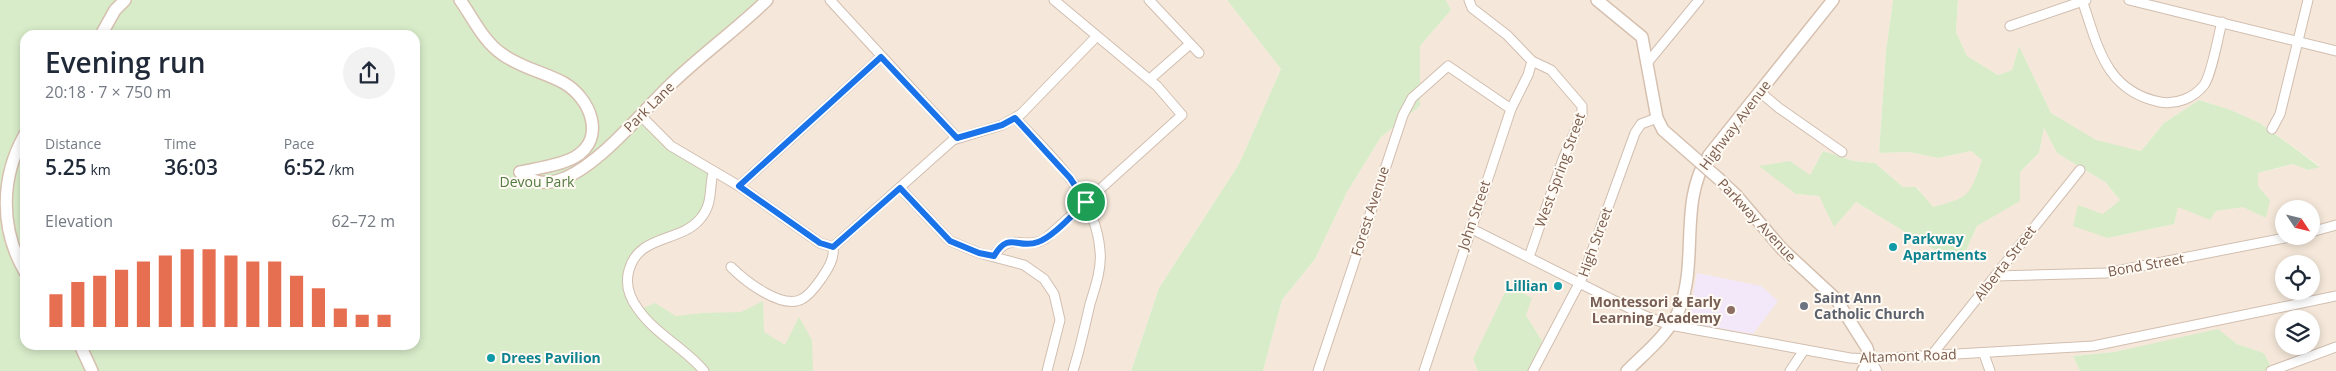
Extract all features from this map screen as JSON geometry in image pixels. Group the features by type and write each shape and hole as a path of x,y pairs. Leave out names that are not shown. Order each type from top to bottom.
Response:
{"street":[{"path":"105,30 116,10 125,0"},
{"name":"Park Lane","path":"463,2 475,24 501,54 516,64 564,83 578,93 589,110 593,122 590,139 580,154 564,162 520,172 530,179 544,184 565,178 601,153 671,84 767,0"},
{"path":"830,0 957,138"},
{"path":"994,256 1002,244 1010,241 1033,244 1046,239 1182,115 1168,96 1150,79 1096,37 1054,0"},
{"path":"1149,0 1199,54"},
{"name":"West Spring Street","path":"1469,0 1476,11 1507,35 1532,61 1551,70 1582,106 1582,115 1563,159 1529,257"},
{"name":"Parkway Avenue","path":"1597,0 1642,37 1657,118 1663,130 1736,195 1776,243 1836,299 1867,348 1870,359"},
{"path":"1648,62 1699,0"},
{"name":"Highway Avenue","path":"1627,371 1670,325 1679,309 1697,177 1709,155 1833,0"},
{"path":"2010,26 2084,0 2100,53 2117,81 2131,91 2153,100 2168,103 2182,100 2204,85 2222,22"},
{"path":"2129,0 2336,51"},
{"path":"2272,128 2280,114 2308,0"},
{"path":"730,267 754,286 775,298 793,302 804,298 814,288 832,260 833,247 936,154 957,138 1002,125 1015,118 1096,37"},
{"path":"1150,79 1190,44"},
{"path":"739,186 881,57"},
{"name":"John Street","path":"1424,371 1511,109 1528,75 1532,61"},
{"name":"Forest Avenue","path":"1318,371 1403,115 1412,98 1448,66 1511,109"},
{"path":"1760,92 1784,112 1842,152"},
{"path":"640,116 671,146 739,186 820,243 833,247"},
{"path":"1015,118 1070,178 1086,202 1097,232 1100,256 1096,282 1073,371"},
{"name":"High Street","path":"1533,371 1580,283 1635,134 1641,124 1657,118"},
{"path":"20,141 3,177 0,204 6,242 20,264"},
{"name":"Alberta Street","path":"1931,356 2080,170"},
{"path":"704,371 695,360 648,321 638,310 628,292 628,275 634,258 649,244 685,230 699,220 710,202 713,172"},
{"path":"900,188 950,241 979,253 1032,269 1044,279 1054,294 1060,320 1047,371"},
{"path":"2320,228 2335,221"},
{"name":"Altamont Road","path":"1470,228 1645,316 1670,325 1850,358 1870,359 1984,354 2093,346 2336,296"},
{"name":"Bond Street","path":"1995,276 2106,273 2275,240"},
{"path":"2271,371 2336,347"},
{"path":"82,350 92,371"},
{"path":"1790,371 1804,350"},
{"path":"1984,354 1990,371"},
{"path":"1863,371 1870,359 1877,371"}],"shaded area":[{"path":"767,0 1227,0 1281,69 1239,164 1159,288 1131,371 636,371 648,321 627,287 671,146 640,115"},
{"path":"1446,0 1893,0 1886,51 1879,153 1909,152 1938,158 1971,151 1982,160 1971,191 1956,201 1932,207 1917,187 1903,187 1875,163 1854,161 1823,151 1810,175 1796,194 1819,196 1834,226 1856,202 1928,246 1961,262 1977,226 2020,200 2020,172 2039,153 2044,128 2057,153 2105,182 2120,200 2103,215 2078,205 2108,238 2174,224 2178,206 2210,220 2216,211 2270,200 2258,186 2258,173 2294,164 2308,170 2320,166 2260,123 2231,110 2199,100 2164,123 2141,151 2096,141 2051,113 2019,46 2012,70 1998,75 1967,56 1956,32 1958,0 2336,0 2336,371 2273,371 2264,353 2237,344 2218,330 2114,352 2073,356 2080,371 1533,371 1545,346 1526,315 1473,359 1478,371 1263,371 1282,300 1315,259 1347,192 1381,137 1420,106 1420,46 1451,10"},
{"name":"Montessori & Early Learning Academy","path":"1697,273 1761,286 1778,301 1753,334 1692,323 1689,319"}],"green space":[{"name":"Devou Park","path":"0,0 767,0 640,115 661,137 713,172 699,220 649,244 628,275 638,310 655,303 676,316 741,312 763,301 764,332 785,345 799,317 812,340 813,371 0,371"},
{"path":"1227,0 1446,0 1451,10 1420,46 1420,106 1381,137 1347,192 1315,259 1282,300 1263,371 1131,371 1159,288 1239,164 1281,69"},
{"path":"1893,0 1958,0 1956,32 1967,56 1998,75 2012,70 2019,46 2051,113 2096,140 2141,151 2164,123 2199,100 2231,110 2260,123 2320,167 2308,170 2293,164 2258,173 2258,186 2270,200 2266,218 2243,207 2216,211 2210,220 2178,207 2174,224 2108,238 2073,226 2078,205 2103,214 2120,200 2105,182 2057,153 2044,128 2039,153 2020,172 2020,201 1977,226 1961,262 1928,246 1856,202 1834,227 1819,196 1796,194 1759,166 1790,161 1810,175 1823,151 1854,161 1875,163 1903,187 1916,187 1933,207 1955,200 1967,193 1971,188 1982,160 1971,151 1938,158 1909,152 1879,153 1886,51"},
{"path":"1508,286 1532,298 1526,315 1545,346 1533,371 1478,371 1473,359"},
{"path":"1702,313 1718,316 1721,323 1717,325 1696,319 1697,315"},
{"path":"2218,329 2237,344 2264,353 2273,371 2080,371 2073,356 2114,352"}],"place":[{"name":"Parkway Apartments","path":"1893,247"},
{"name":"Lillian","path":"1558,286"},
{"name":"Saint Ann Catholic Church","path":"1804,306"},
{"name":"Montessori & Early Learning Academy","path":"1731,310"},
{"name":"Drees Pavilion","path":"491,358"}],"route":[{"path":"881,57 957,138 980,133 1015,118 1070,178 1086,202 1046,239 1033,244 1010,241 1002,244 994,256 958,246 950,241 900,188 833,247 820,243 739,186 881,57"}]}
